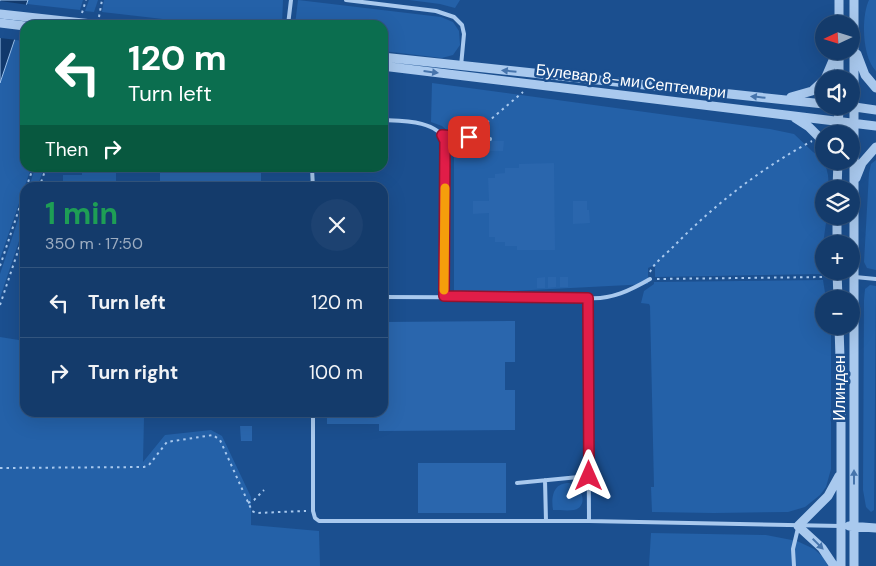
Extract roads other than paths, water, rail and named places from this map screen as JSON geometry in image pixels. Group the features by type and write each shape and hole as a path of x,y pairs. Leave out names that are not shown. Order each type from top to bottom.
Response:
{"street":[{"path":"839,0 839,15"},
{"name":"Илинден","path":"854,0 854,15"},
{"path":"0,14 64,20"},
{"path":"0,23 20,25"},
{"name":"Булевар 8-ми Септември","path":"388,58 815,103"},
{"path":"860,60 862,68 876,88"},
{"name":"Булевар 8-ми Септември","path":"388,67 876,126"},
{"path":"783,99 798,96 815,87"},
{"path":"860,108 876,110"},
{"path":"783,114 799,120 815,133"},
{"path":"838,115 838,125"},
{"name":"Илинден","path":"852,115 854,180"},
{"path":"856,180 862,163 876,147"},
{"name":"Илинден","path":"854,566 855,280"},
{"name":"Илинден","path":"839,335 840,566"},
{"path":"834,566 822,548 798,526 828,496 838,479 841,466"},
{"path":"841,526 876,528"}],"lane":[{"path":"289,20 291,0"},
{"path":"346,0 436,11 454,17 462,25 464,34 461,66"},
{"path":"388,121 437,129 445,141 444,296"},
{"path":"442,135 490,140"},
{"path":"860,278 876,279"},
{"path":"388,297 609,298 635,288 650,279"},
{"path":"588,298 589,521"},
{"path":"313,417 313,511 315,518 322,521 546,520 841,526"},
{"path":"517,483 589,476"},
{"path":"545,480 546,520"},
{"path":"794,566 793,549 798,526"}]}
